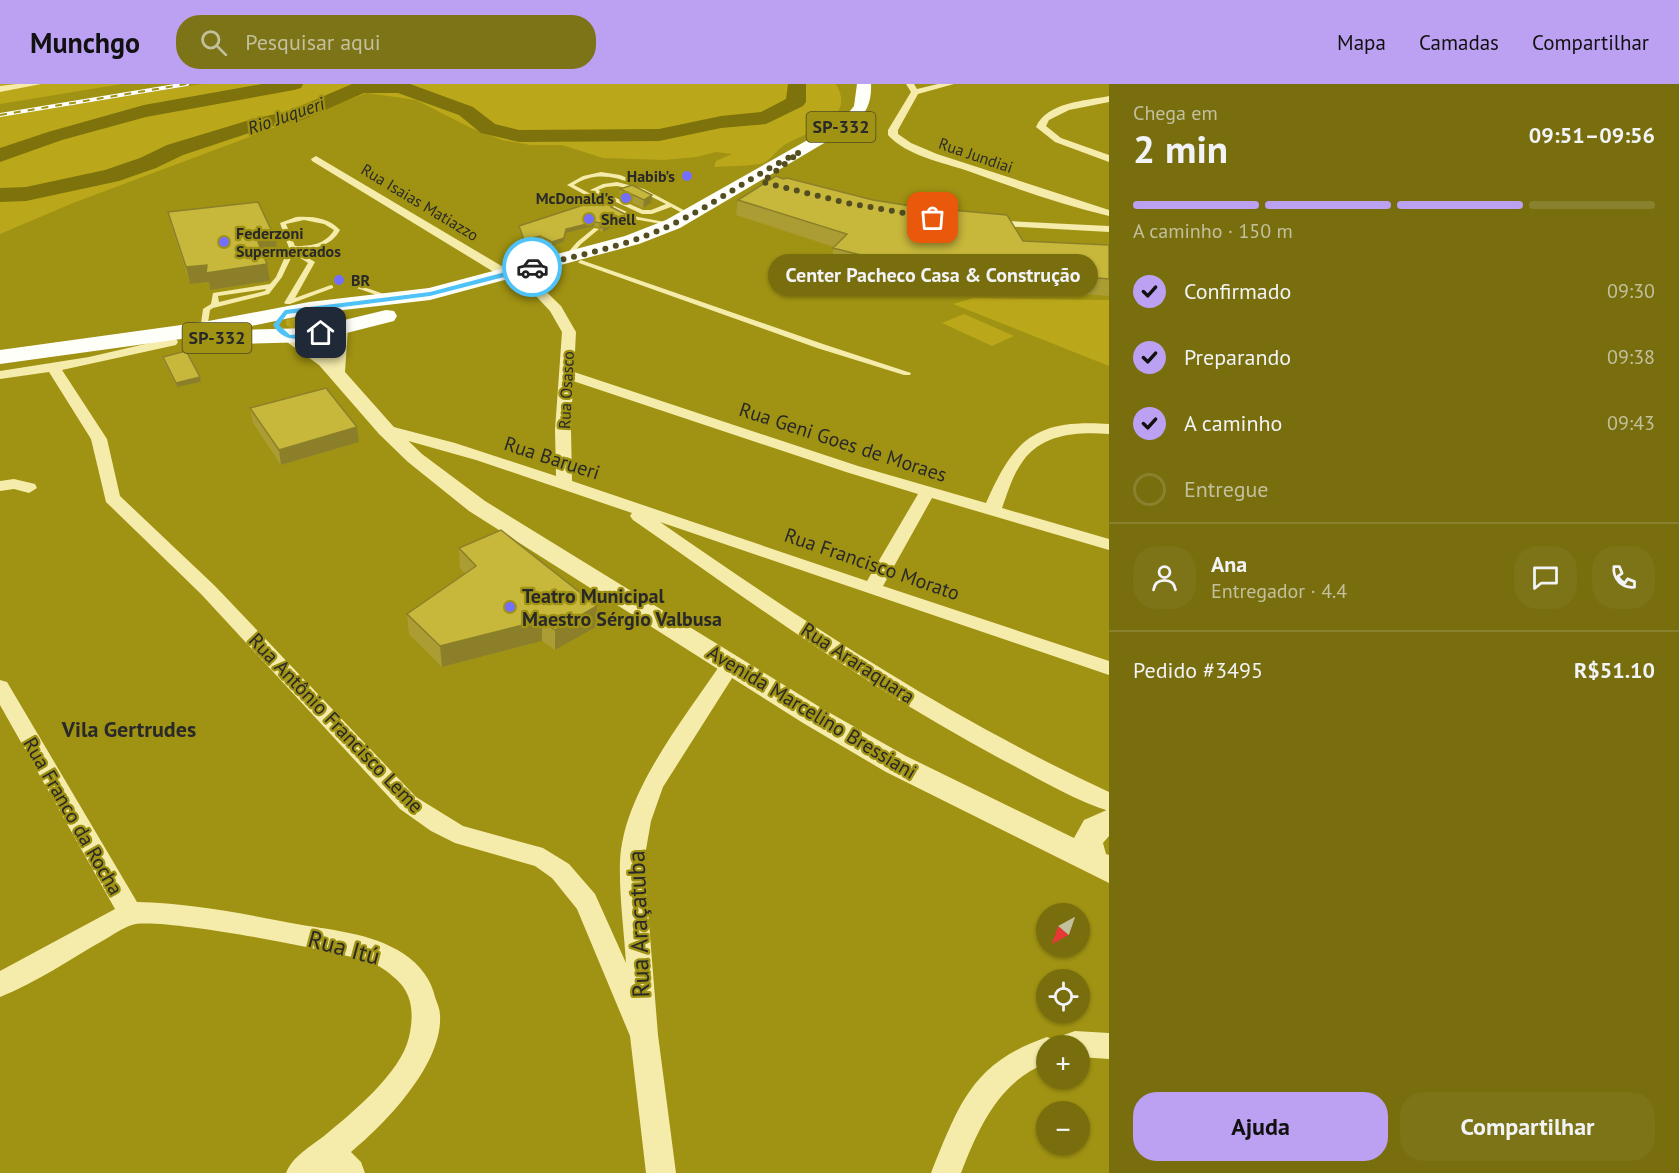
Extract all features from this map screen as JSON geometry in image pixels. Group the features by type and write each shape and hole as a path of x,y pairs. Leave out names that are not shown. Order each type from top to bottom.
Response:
{"main road":[{"name":"SP-332","path":"574,260 632,240 800,152 848,123 858,113 864,102 862,86"},
{"name":"SP-332","path":"0,363 171,342 245,336 289,337 321,333 574,260 670,237 765,183 800,152"},
{"name":"SP-332","path":"0,357 203,329 287,308 393,299 516,276"},
{"path":"319,307 338,314 339,328"},
{"path":"287,308 276,325 281,333 289,337"}],"street":[{"path":"0,88 37,84"},
{"path":"913,88 950,84"},
{"name":"Rua Jundiai","path":"913,88 893,130 892,135 899,141 920,151 993,177 1109,213"},
{"path":"1109,99 1066,108 1045,118 1041,127 1058,141 1109,159"},
{"name":"Rua Isaias Matiazzo","path":"316,159 516,276"},
{"path":"973,222 1109,229"},
{"name":"Rua Osasco","path":"516,276 556,309 569,332 563,430 564,482"},
{"path":"336,372 339,328"},
{"name":"Avenida Marcelino Bressiani","path":"289,337 326,361 386,430 415,458 477,506 813,716 896,764 1101,866"},
{"path":"0,375 54,368 171,342"},
{"name":"Rua Antônio Francisco Leme","path":"54,368 99,439 112,498 208,590 408,803 442,827 472,839 509,847 541,858 557,868 574,884 588,904 626,999 644,1035"},
{"name":"Rua Geni Goes de Moraes","path":"566,374 927,492 1109,545"},
{"path":"992,510 1018,456 1036,441 1069,428 1109,429"},
{"name":"Rua Barueri","path":"386,430 564,482 619,503"},
{"name":"Rua Barueri","path":"415,458 435,453 470,453"},
{"path":"0,486 14,484 29,488"},
{"path":"873,587 927,492"},
{"name":"Rua Francisco Morato","path":"619,503 873,587 1005,635 1109,668"},
{"name":"Rua Araraquara","path":"619,503 889,685 994,747 1109,802"},
{"name":"Rua Araçatuba","path":"661,1173 644,1035 632,861 639,821 653,785 731,664"},
{"name":"Rua Franco da Rocha","path":"0,687 7,716 130,913"},
{"path":"1101,866 1087,842 1095,829 1109,821"},
{"path":"0,985 130,913"},
{"name":"Rua Itú","path":"130,913 174,913 336,943 384,956 405,970 417,984 428,1004 425,1035 406,1075 381,1105 329,1152 301,1173"},
{"path":"1090,1045 1109,1046"},
{"path":"946,1173 969,1117 997,1078 1036,1053"},
{"path":"329,1152 350,1173"}],"lane":[{"path":"636,218 570,185 596,174 611,173 644,186 647,189 645,193"},
{"path":"619,183 645,193 678,215 642,212 593,190 619,183"},
{"path":"624,219 678,215"},
{"path":"203,329 207,309 215,304 263,295 273,286 290,256 291,248 283,223 305,219 327,222 337,230 336,235 324,243 291,248"},
{"path":"596,229 579,243 574,260 809,343 907,373"},
{"path":"287,308 312,262 303,257 290,256"},
{"path":"353,285 393,299"},
{"path":"287,308 331,287"}],"shaded area":[{"path":"0,84 122,84 0,104"},
{"path":"201,84 836,84 841,96 840,106 828,122 786,144 764,163 714,167 716,161 732,154 716,152 696,157 664,160 603,158 562,145 530,145 502,140 471,128 416,100 367,93 73,203 0,234 0,117"},
{"path":"973,298 1109,300 1109,366 953,304"},
{"path":"313,312 330,315 335,320 327,327 293,330 286,325 286,320"},
{"path":"964,314 1014,336 992,346 942,323"}],"building":[{"path":"776,176 873,200 917,207 1007,215 1023,241 1109,245 1109,279 951,265 957,273 906,273 901,265 833,248 847,234 738,200"},
{"path":"632,185 652,195 644,200 620,189"},
{"path":"608,197 615,200 610,203 611,207 627,215 603,228 600,227 601,223 595,222 566,229 564,238 552,242 540,236 524,240 519,226"},
{"name":"Federzoni Supermercados","path":"258,202 276,240 258,242 267,264 206,273 207,265 186,267 168,212"},
{"path":"186,351 200,377 176,383 163,357"},
{"path":"326,388 357,427 279,450 250,408"},
{"name":"Teatro Municipal Maestro Sérgio Valbusa","path":"501,530 597,606 555,630 542,620 440,646 407,614 476,566 459,548"}],"waterway":[{"path":"0,155 55,136 144,111 294,84"},
{"name":"Rio Juqueri","path":"0,195 26,194 111,176 148,163 175,150 260,123 295,116 361,87 400,87 466,111 488,129 519,136 659,135 721,122 766,118 796,102 797,84"}],"railway":[{"path":"0,115 187,84"}],"way so far":[{"path":"532,267 632,240 673,224 764,170 800,152 762,182 888,212 933,218"}],"place":[{"name":"Habib's","path":"687,176"},
{"name":"McDonald's","path":"626,198"},
{"name":"Center Pacheco Casa & Construção","path":"933,218"},
{"name":"Shell","path":"589,219"},
{"name":"Federzoni Supermercados","path":"224,242"},
{"name":"BR","path":"339,280"},
{"name":"Teatro Municipal Maestro Sérgio Valbusa","path":"510,607"}],"district":[{"name":"Vila Gertrudes","path":"129,729"}],"route":[{"path":"321,333 289,337 281,333 276,325 285,312 430,294 532,267"}]}
